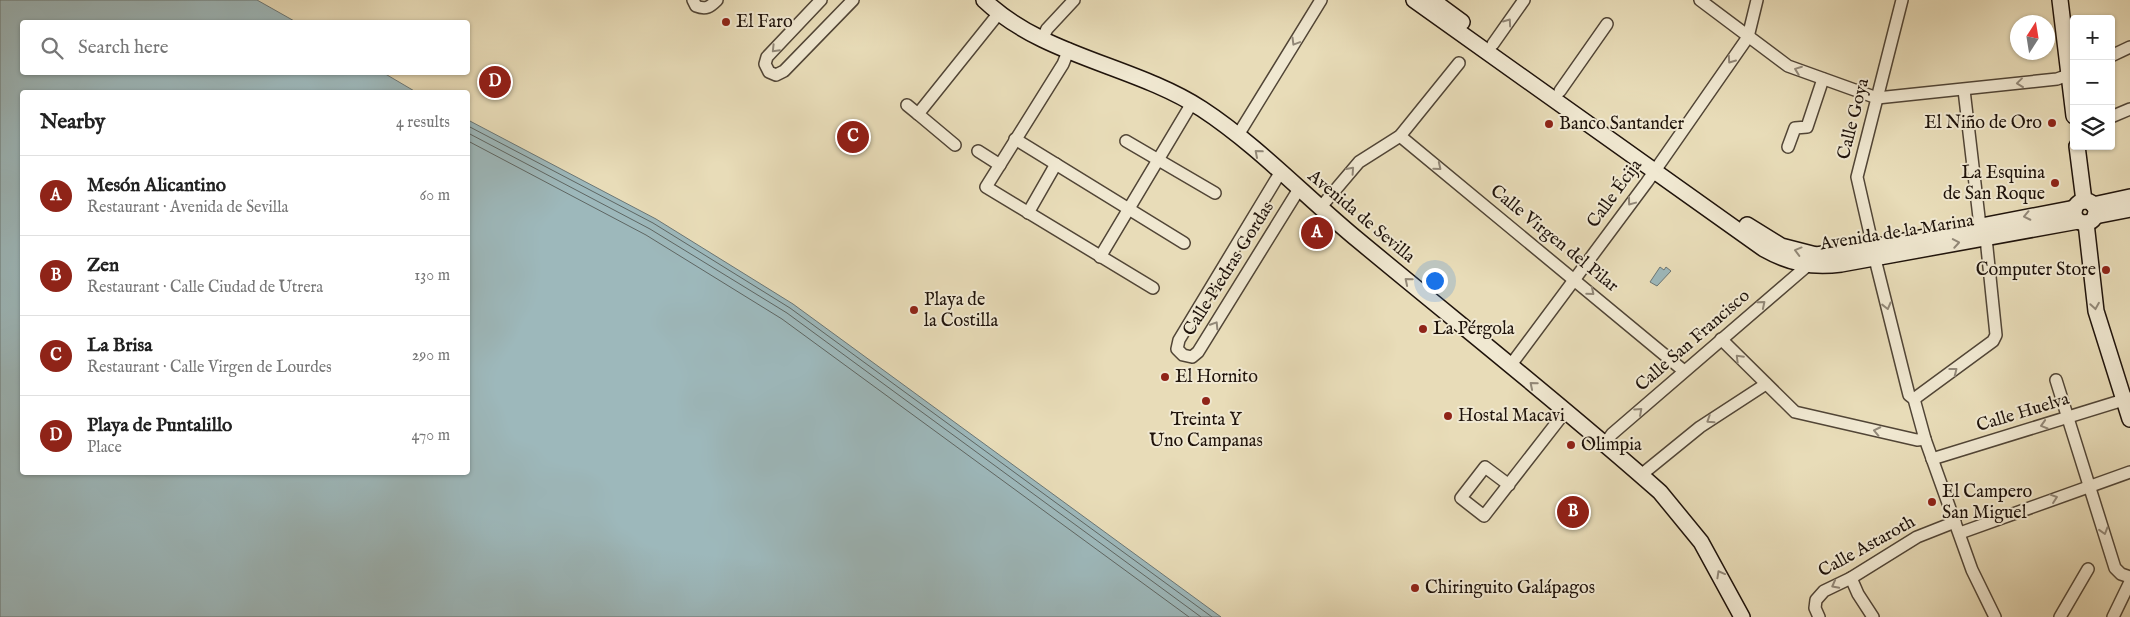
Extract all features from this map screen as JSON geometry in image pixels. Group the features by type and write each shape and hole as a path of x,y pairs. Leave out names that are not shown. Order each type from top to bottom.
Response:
{"street":[{"path":"694,0 696,6 702,8 710,7 717,0"},
{"path":"821,0 767,57 765,64 768,72 776,75 784,71 853,0"},
{"name":"Avenida de Sevilla","path":"984,0 1013,23 1042,39 1155,83 1192,103 1238,136 1320,208 1641,475 1676,510 1696,535 1724,581 1742,617"},
{"path":"1042,39 1047,29 1074,0"},
{"path":"1238,136 1320,0"},
{"name":"Avenida de la Marina","path":"1414,0 1760,235 1781,246 1816,255 1874,253"},
{"name":"Avenida de la Marina","path":"1432,0 1560,91 1764,250 1778,257 1807,266 1824,266 1874,253 2085,212 2130,209"},
{"path":"1493,44 1524,0"},
{"path":"1700,0 1788,66 1877,98 2057,79 2070,74"},
{"path":"1748,37 1758,0"},
{"name":"Calle Goya","path":"1902,0 1857,177 1909,395 1914,399 1925,439 1972,570 1995,617"},
{"path":"2060,0 2070,67"},
{"path":"918,114 999,13"},
{"path":"1560,91 1607,24"},
{"name":"Calle Écija","path":"1510,366 1657,166 1748,37"},
{"path":"2115,54 2130,47"},
{"path":"1069,50 1063,64 986,187 1153,288"},
{"path":"1320,208 1358,162 1400,136 1459,64"},
{"path":"1788,147 1795,128 1807,127 1823,79"},
{"path":"1914,399 1993,341 1996,335 1964,90"},
{"path":"1100,257 1192,103"},
{"path":"907,105 955,145"},
{"path":"2115,115 2130,109"},
{"name":"Calle Virgen del Pilar","path":"1400,136 1574,278 1684,371"},
{"path":"1016,139 1184,243"},
{"path":"1126,141 1215,193"},
{"path":"2078,150 2096,311 2127,399 2130,418"},
{"path":"978,151 1000,165"},
{"path":"1028,212 1056,164"},
{"name":"Calle Piedras Gordas","path":"1280,172 1179,340 1177,348 1183,355 1192,357 1198,352 1299,189"},
{"name":"Avenida de la Marina","path":"2085,212 2130,197"},
{"name":"Calle San Francisco","path":"1604,445 1612,434 1807,266"},
{"path":"1721,339 1795,412 1907,438 1925,439"},
{"path":"2056,380 2115,568 2121,574 2130,578"},
{"path":"1641,475 1700,426 1766,384"},
{"name":"Calle Huelva","path":"1932,459 2127,399"},
{"path":"1509,485 1565,412"},
{"path":"1960,533 2130,472"},
{"name":"Calle Astaroth","path":"1819,617 1815,608 1816,600 1824,591 1852,578 1916,538 1955,522"},
{"path":"2060,617 2088,569"},
{"path":"1852,578 1858,594 1873,617"},
{"path":"2112,617 2130,582"}],"water":[{"path":"0,0 257,0 292,20 20,20 20,75 387,75 413,90 20,90 20,475 470,475 470,121 656,219 793,304 1221,617 0,617"},
{"path":"1660,267 1664,270 1666,267 1671,271 1657,286 1650,282"}],"place":[{"name":"El Faro","path":"726,22"},
{"name":"Playa de Puntalillo","path":"495,82"},
{"name":"El Niño de Oro","path":"2052,123"},
{"name":"Banco Santander","path":"1549,124"},
{"name":"La Brisa","path":"853,137"},
{"name":"La Esquina de San Roque","path":"2055,183"},
{"name":"Mesón Alicantino","path":"1317,233"},
{"name":"Computer Store","path":"2106,270"},
{"name":"Playa de la Costilla","path":"914,310"},
{"name":"La Pérgola","path":"1423,329"},
{"name":"El Hornito","path":"1165,377"},
{"name":"Treinta Y Uno Campanas","path":"1206,401"},
{"name":"Hostal Macavi","path":"1448,416"},
{"name":"Olimpia","path":"1571,445"},
{"name":"El Campero San Miguel","path":"1932,502"},
{"name":"Zen","path":"1573,512"},
{"name":"Chiringuito Galápagos","path":"1415,588"}]}
